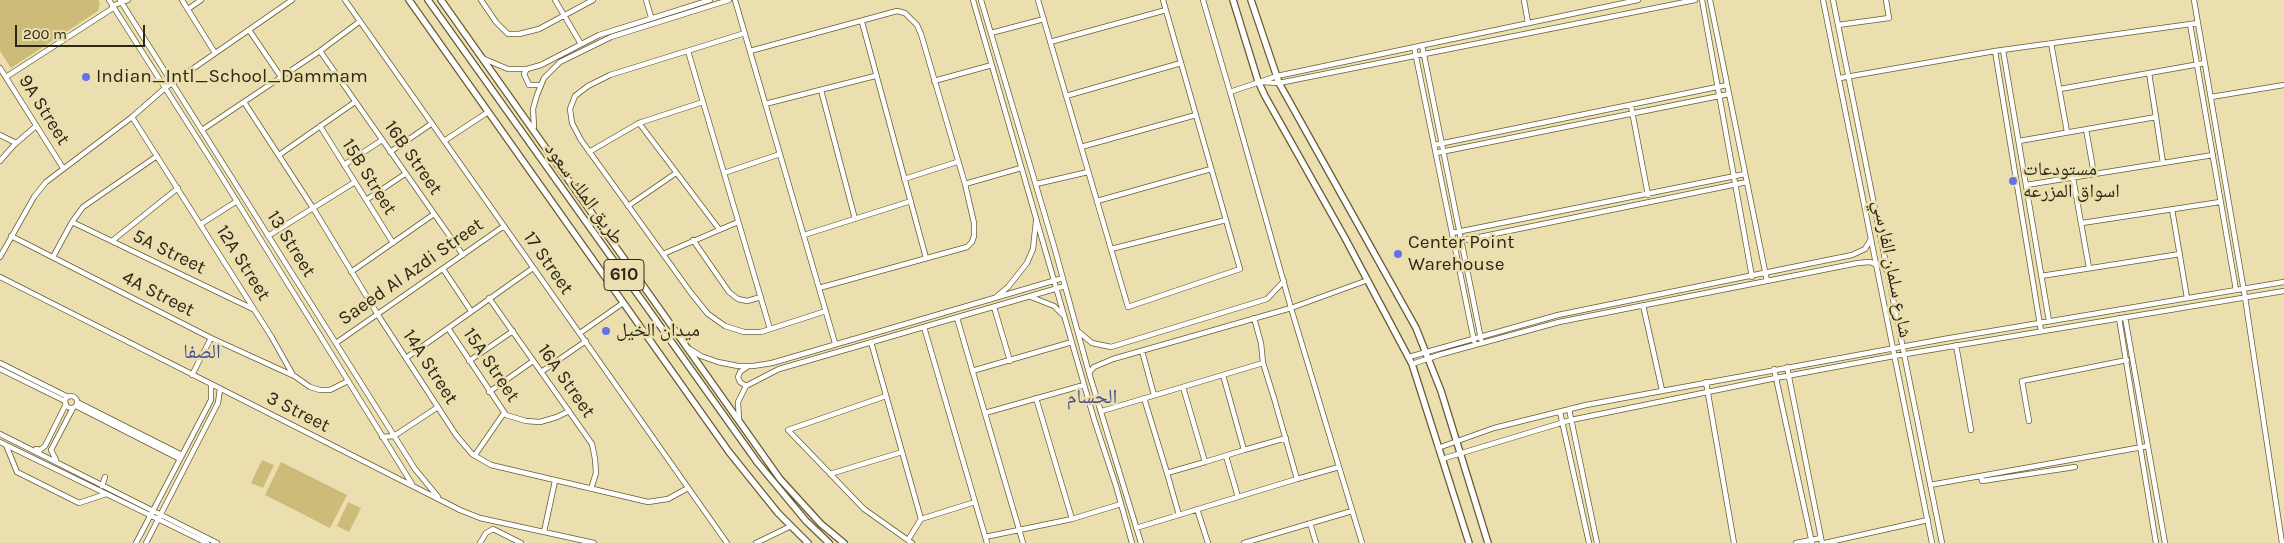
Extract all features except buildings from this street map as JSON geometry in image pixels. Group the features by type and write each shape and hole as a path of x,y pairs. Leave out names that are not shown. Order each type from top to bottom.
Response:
{"main road":[{"name":"طريق الملك سعود","path":"409,0 729,452 751,481 808,543"},
{"name":"طريق الملك سعود","path":"428,0 757,462 806,521 829,543"},
{"path":"441,0 780,479 821,524 844,543"},
{"path":"1233,0 1258,81 1409,357 1469,543"},
{"path":"1251,0 1279,83 1416,328 1457,441 1488,543"}],"street":[{"name":"13 Street","path":"108,0 237,201 382,437 414,485"},
{"path":"6,77 113,7 128,0"},
{"path":"182,0 215,53"},
{"path":"188,9 202,0"},
{"path":"0,256 46,182 132,117 165,88 292,0"},
{"name":"17 Street","path":"345,0 727,543"},
{"path":"481,0 496,22 508,34 520,34 539,29 565,13 593,0"},
{"path":"555,0 565,13 581,44"},
{"path":"646,0 651,17"},
{"path":"479,56 508,69 526,69 541,65 599,35 651,17 710,0"},
{"path":"534,127 533,109 541,85 544,78 560,62 611,37 729,0"},
{"path":"735,0 835,343"},
{"path":"972,0 1132,543"},
{"path":"981,0 1140,543"},
{"path":"1038,0 1128,307 1240,270 1163,0"},
{"path":"1203,0 1291,308 1362,543"},
{"path":"1524,0 1528,23"},
{"path":"1230,92 1277,76 1638,0"},
{"path":"1258,81 1279,83 1695,0"},
{"path":"1702,0 1753,283"},
{"path":"1710,0 1768,281"},
{"name":"شارع سلمان الفارسي","path":"1824,0 1932,543"},
{"name":"شارع سلمان الفارسي","path":"1833,0 1942,543"},
{"path":"1838,25 1889,18 1886,0"},
{"path":"2194,0 2245,297 2282,543"},
{"name":"13 Street","path":"121,2 418,474 441,500"},
{"path":"1050,42 1166,10"},
{"path":"750,51 897,12 910,17 921,34 965,184 974,223 972,242 967,247 819,288"},
{"path":"991,34 1044,19"},
{"path":"202,130 320,51 359,22"},
{"path":"862,22 875,76 926,258"},
{"path":"1840,78 1995,51 2198,23"},
{"path":"2190,24 2236,290"},
{"path":"249,30 281,77"},
{"path":"745,33 610,75 588,86 576,96 570,109 572,123 589,152 662,254 708,314 725,326 744,332 761,332 826,311"},
{"path":"2052,43 2067,132"},
{"path":"1422,45 1482,343"},
{"path":"1414,47 1474,345"},
{"path":"2002,50 2049,321"},
{"name":"16B Street","path":"320,51 462,255"},
{"path":"688,51 770,329"},
{"path":"1995,51 2041,331"},
{"path":"1066,96 1181,63"},
{"path":"2060,90 2205,63"},
{"path":"934,80 992,64"},
{"name":"9A Street","path":"0,68 63,168"},
{"path":"526,69 524,74 529,85 541,85"},
{"path":"2150,73 2163,163"},
{"path":"765,104 875,76"},
{"path":"1434,144 1631,106 1727,85"},
{"path":"2211,97 2284,85"},
{"path":"821,90 855,219"},
{"path":"1436,152 1729,94"},
{"name":"14A Street","path":"244,102 313,208 378,315 464,446 491,465 648,502 658,502 676,496 688,488"},
{"path":"279,155 355,102"},
{"path":"589,152 639,123 703,102"},
{"path":"1631,106 1648,195"},
{"path":"444,141 488,112"},
{"path":"1081,147 1196,115"},
{"name":"12A Street","path":"132,117 201,224 293,375 304,384 320,390 330,390 348,381"},
{"path":"2019,142 2156,117"},
{"path":"639,123 719,229"},
{"path":"390,152 431,124"},
{"path":"0,161 16,143 36,126"},
{"name":"15B Street","path":"320,126 393,243"},
{"path":"2086,129 2094,174"},
{"path":"0,135 16,143"},
{"path":"344,165 382,140"},
{"path":"724,173 780,154"},
{"path":"2026,186 2212,155"},
{"path":"53,257 72,222 83,207 158,156"},
{"path":"904,179 957,162"},
{"path":"965,184 1021,168"},
{"path":"1097,201 1211,170"},
{"path":"1036,184 1088,172"},
{"path":"628,206 676,173"},
{"path":"366,200 405,174"},
{"path":"1452,233 1745,174"},
{"path":"2073,178 2089,268"},
{"path":"268,236 355,182"},
{"path":"1454,242 1747,182"},
{"path":"112,241 178,188"},
{"path":"1655,193 1656,202"},
{"path":"201,224 237,201"},
{"path":"804,235 911,202"},
{"path":"2082,223 2220,202"},
{"path":"2172,209 2187,298"},
{"path":"351,272 434,214"},
{"path":"996,298 1008,288 1027,263 1033,249 1036,218"},
{"path":"1111,249 1226,220"},
{"name":"5A Street","path":"72,222 254,309"},
{"path":"662,254 738,222"},
{"name":"Saeed Al Azdi Street","path":"336,343 504,226"},
{"name":"4A Street","path":"11,236 211,338 293,375"},
{"path":"1409,357 1558,315 1859,253 1865,249 1871,237"},
{"path":"693,240 729,292 738,299 747,301 761,298"},
{"path":"2041,276 2180,254"},
{"path":"1412,364 1559,322 1858,263 1870,262 1876,265"},
{"path":"406,358 533,268"},
{"path":"443,269 471,311"},
{"name":"3 Street","path":"0,277 480,518 594,543"},
{"path":"686,346 701,356 738,366 772,363 835,343 1063,278"},
{"path":"1077,329 1092,343 1111,347 1266,299 1284,280"},
{"path":"1089,373 1102,363 1291,308 1368,280"},
{"path":"1438,448 1494,428 1569,409 1662,390 1903,346 2284,282"},
{"path":"740,424 738,402 746,386 779,369 1065,286"},
{"path":"1442,459 1571,420 1776,378 1904,354 2284,291"},
{"path":"1030,297 1054,306 1064,316"},
{"name":"16A Street","path":"489,298 592,444 596,473 591,489"},
{"path":"580,333 622,303"},
{"path":"1643,305 1662,390"},
{"path":"994,307 1010,361"},
{"path":"2125,317 2165,543"},
{"path":"957,318 1023,543"},
{"path":"1254,318 1261,344 1263,363 1298,479"},
{"path":"2119,318 2156,543"},
{"path":"924,327 986,543"},
{"name":"15A Street","path":"448,328 504,413 520,420 540,422 569,411"},
{"path":"469,361 513,331"},
{"path":"192,375 211,338"},
{"path":"541,372 586,341"},
{"path":"871,342 921,519 910,542 864,509 788,430 886,396"},
{"path":"972,371 1072,342"},
{"path":"1956,346 1971,430"},
{"path":"1142,351 1154,395"},
{"path":"2029,421 2022,381 2132,360"},
{"path":"489,392 533,361"},
{"path":"0,363 66,401"},
{"path":"1102,411 1263,363"},
{"path":"746,386 740,382 738,377 740,372 748,366"},
{"path":"1787,367 1822,541"},
{"path":"0,369 181,457"},
{"path":"1774,369 1811,541"},
{"path":"1223,375 1244,450"},
{"path":"1706,382 1734,543"},
{"path":"136,543 211,400 211,384"},
{"path":"985,413 1084,385"},
{"path":"1183,387 1205,462"},
{"path":"146,543 218,404 220,389"},
{"path":"24,446 43,449 66,401 75,397 75,405 51,450 54,458 61,465"},
{"path":"1036,398 1072,518"},
{"path":"1144,398 1179,515"},
{"path":"211,400 218,404"},
{"path":"382,437 394,436 438,407"},
{"path":"1569,409 1597,543"},
{"path":"1560,412 1589,543"},
{"path":"475,455 504,413"},
{"path":"195,432 201,435"},
{"path":"0,434 152,513 217,543"},
{"path":"1167,473 1286,438"},
{"path":"0,442 106,494 152,513"},
{"path":"6,446 17,472 78,503 106,494"},
{"path":"1930,485 2148,446"},
{"path":"830,474 902,452"},
{"path":"1226,456 1238,497"},
{"path":"1136,528 1339,467"},
{"path":"1981,476 1982,481 2075,467"},
{"path":"174,471 181,475"},
{"path":"414,485 418,474"},
{"path":"102,486 106,477"},
{"path":"544,532 555,481"},
{"path":"921,519 975,502"},
{"path":"985,537 1019,531 1121,504"},
{"path":"1198,509 1208,543"},
{"path":"1244,543 1352,511"},
{"path":"160,517 207,543"},
{"path":"1796,543 1822,541 1928,520"},
{"path":"1310,523 1316,543"},
{"path":"756,543 791,526"},
{"path":"480,543 486,533 493,529 521,543"}],"shaded area":[{"path":"0,0 98,0 100,2 98,11 11,68 0,51"},
{"path":"262,460 274,465 263,488 251,483"},
{"path":"281,462 347,495 330,528 265,495"},
{"path":"348,502 361,508 349,532 337,526"}],"place":[{"name":"Indian_Intl_School_Dammam","path":"86,77"},
{"name":"مستودعات اسواق المزرعه","path":"2013,181"},
{"name":"Center Point Warehouse","path":"1398,254"},
{"name":"ميدان الخيل","path":"606,331"}],"district":[{"name":"الصفا","path":"202,352"},
{"name":"الحسام","path":"1092,397"}]}
